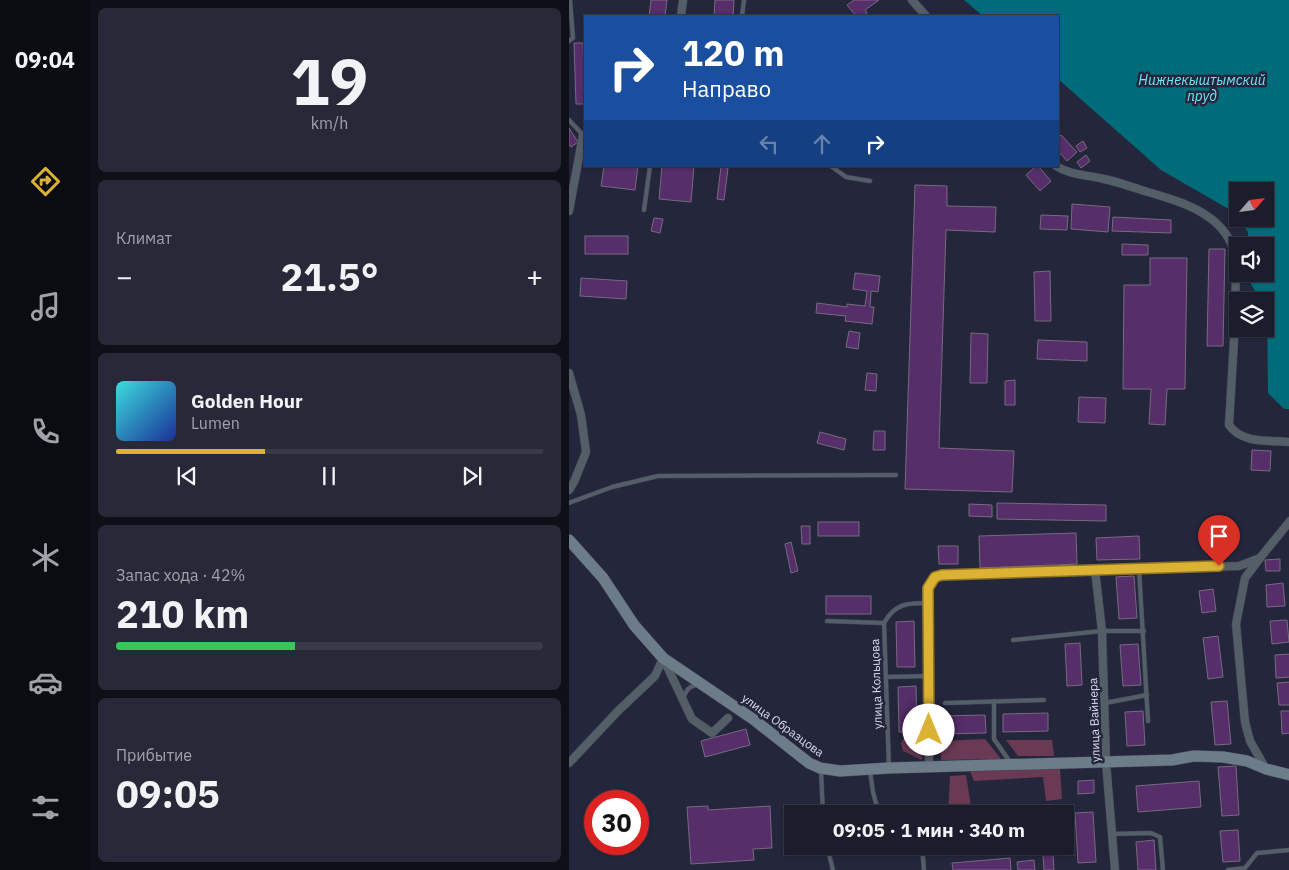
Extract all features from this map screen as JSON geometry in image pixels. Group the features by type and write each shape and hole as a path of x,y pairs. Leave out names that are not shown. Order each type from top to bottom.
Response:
{"main road":[{"name":"улица Образцова","path":"569,540 603,578 634,625 663,658 707,686 753,719 809,763 821,768 841,771 1172,760 1195,756 1223,757 1247,761 1266,769 1289,775"}],"street":[{"path":"681,15 683,0"},
{"path":"912,0 925,15"},
{"path":"569,211 583,135"},
{"path":"1058,167 1065,172 1106,179 1194,207 1218,224 1235,252 1235,323 1229,425 1234,432 1245,438 1289,442"},
{"path":"569,373 581,415 586,452 569,490"},
{"path":"1266,769 1251,741 1245,722 1236,624 1245,578 1289,521"},
{"path":"929,767 928,588 935,577 942,575 1239,566 1260,558"},
{"name":"улица Вайнера","path":"1095,570 1102,631 1106,762 1115,870"},
{"path":"663,658 692,719 713,733 728,718"},
{"path":"569,763 618,711 655,676 663,658"}],"lane":[{"path":"569,41 573,38 570,0"},
{"path":"742,15 744,0"},
{"path":"569,120 583,135"},
{"path":"644,210 650,167"},
{"path":"832,167 846,177 870,181"},
{"path":"569,503 612,487 658,476 896,475"},
{"path":"1139,569 1148,721"},
{"name":"улица Кольцова","path":"889,768 884,623 889,614 899,606 911,603 929,603"},
{"path":"827,621 884,623"},
{"path":"1013,640 1102,631 1144,631"},
{"path":"886,677 929,676"},
{"path":"683,701 685,692 690,688 695,685 707,686"},
{"path":"1105,703 1147,695"},
{"path":"945,703 1043,700"},
{"path":"994,701 994,739 1012,764"},
{"path":"821,768 823,805"},
{"path":"869,769 877,805"},
{"path":"1112,834 1151,833 1160,838 1163,870"},
{"path":"1228,870 1245,868 1257,853 1289,850"},
{"path":"829,855 833,870"},
{"path":"923,855 924,870"}],"shaded area":[{"path":"905,736 922,737 922,760 903,751 901,743"},
{"path":"985,739 1001,759 941,760 940,741"},
{"path":"1006,740 1052,740 1054,756 1018,756"},
{"path":"1060,768 1062,799 1046,801 1043,777 974,781 970,771"},
{"path":"966,775 971,805 948,805 950,776"}],"water":[{"name":"Нижнекыштымский пруд","path":"964,0 1289,0 1289,409 1284,409 1268,393 1267,337 1274,337 1274,292 1255,292 1250,282 1274,282 1274,237 1248,237 1248,232 1245,228 1274,228 1274,182 1229,182 1229,209 1161,170 1059,80 1059,15 982,15"}],"building":[{"path":"651,0 667,0 665,15 649,15"},
{"path":"715,0 734,0 733,15 714,15"},
{"path":"854,0 879,0 865,10 867,13 864,15 855,15 847,5"},
{"path":"574,43 583,43 584,104 576,104"},
{"path":"569,128 578,142 571,147 569,145"},
{"path":"1061,135 1077,152 1067,161 1059,152 1059,137"},
{"path":"1083,141 1087,148 1080,152 1076,146"},
{"path":"1086,155 1090,161 1081,168 1077,162"},
{"path":"604,167 638,167 635,190 601,186"},
{"path":"662,167 694,167 691,202 659,199"},
{"path":"721,167 728,168 724,200 717,199"},
{"path":"1035,167 1039,167 1051,181 1040,191 1026,175"},
{"path":"915,185 947,186 947,206 996,207 995,232 946,230 939,448 1014,451 1012,492 905,489"},
{"path":"1072,204 1110,207 1108,232 1071,229"},
{"path":"1041,215 1068,216 1067,230 1040,229"},
{"path":"1113,217 1171,220 1171,233 1112,231"},
{"path":"654,218 663,219 660,233 651,231"},
{"path":"585,236 628,236 628,254 585,254"},
{"path":"1122,244 1148,245 1148,255 1122,255"},
{"path":"1209,249 1225,249 1223,346 1207,346"},
{"path":"1150,258 1187,258 1185,389 1167,389 1165,425 1149,424 1151,389 1123,389 1124,285 1150,285"},
{"path":"1050,271 1051,321 1035,321 1034,272"},
{"path":"855,273 880,276 878,292 871,291 870,307 874,307 872,324 845,321 846,316 816,313 817,303 847,307 847,304 865,306 867,291 853,289"},
{"path":"581,278 627,281 626,299 580,296"},
{"path":"849,331 860,333 858,349 846,347"},
{"path":"971,333 988,334 987,383 970,383"},
{"path":"1038,340 1087,342 1087,361 1037,359"},
{"path":"867,373 877,374 876,391 865,390"},
{"path":"1015,380 1015,405 1005,405 1005,381"},
{"path":"1079,397 1106,398 1105,423 1078,422"},
{"path":"874,431 885,431 885,450 873,450"},
{"path":"820,432 846,439 844,450 817,443"},
{"path":"1252,450 1271,451 1270,471 1251,470"},
{"path":"997,503 1106,505 1106,521 997,519"},
{"path":"969,504 992,505 992,517 969,516"},
{"path":"818,522 859,522 859,536 818,536"},
{"path":"801,526 810,526 810,544 802,544"},
{"path":"1076,533 1077,564 980,568 979,536"},
{"path":"1139,536 1140,559 1097,560 1096,538"},
{"path":"791,542 798,571 791,573 785,544"},
{"path":"938,546 958,546 958,564 939,564"},
{"path":"1280,559 1280,571 1266,571 1265,560"},
{"path":"1134,576 1137,618 1119,619 1116,577"},
{"path":"1283,583 1285,606 1267,607 1266,585"},
{"path":"1213,589 1216,611 1202,613 1199,591"},
{"path":"826,596 871,596 871,614 826,614"},
{"path":"1287,620 1289,642 1272,644 1270,621"},
{"path":"914,621 915,667 897,667 896,622"},
{"path":"1218,636 1223,677 1208,679 1203,638"},
{"path":"1080,643 1082,685 1067,686 1065,644"},
{"path":"1138,644 1141,685 1123,686 1120,645"},
{"path":"1290,654 1290,677 1276,678 1275,655"},
{"path":"1290,682 1290,705 1279,705 1277,683"},
{"path":"916,686 917,732 899,732 898,687"},
{"path":"1227,701 1231,744 1215,745 1211,702"},
{"path":"1143,711 1145,745 1127,746 1125,712"},
{"path":"1281,711 1290,711 1290,733 1282,734"},
{"path":"1048,713 1048,731 1003,732 1003,714"},
{"path":"985,715 986,733 941,734 940,716"},
{"path":"746,729 750,745 705,757 701,741"},
{"path":"1236,766 1239,815 1222,816 1218,767"},
{"path":"1094,780 1094,793 1078,794 1078,781"},
{"path":"1199,781 1201,807 1138,812 1136,786"},
{"path":"708,806 708,810 770,806 772,848 753,849 754,860 691,864 687,807"},
{"path":"1093,812 1096,862 1078,863 1075,813"},
{"path":"1238,830 1240,861 1223,862 1220,831"},
{"path":"1154,840 1156,870 1138,870 1136,842"},
{"path":"1043,855 1053,855 1054,870 1044,870"},
{"path":"1010,858 1011,870 953,870 952,863"},
{"path":"1034,860 1035,870 1018,870 1017,862"}],"route":[{"path":"929,730 928,588 935,577 942,575 1219,566"}]}
